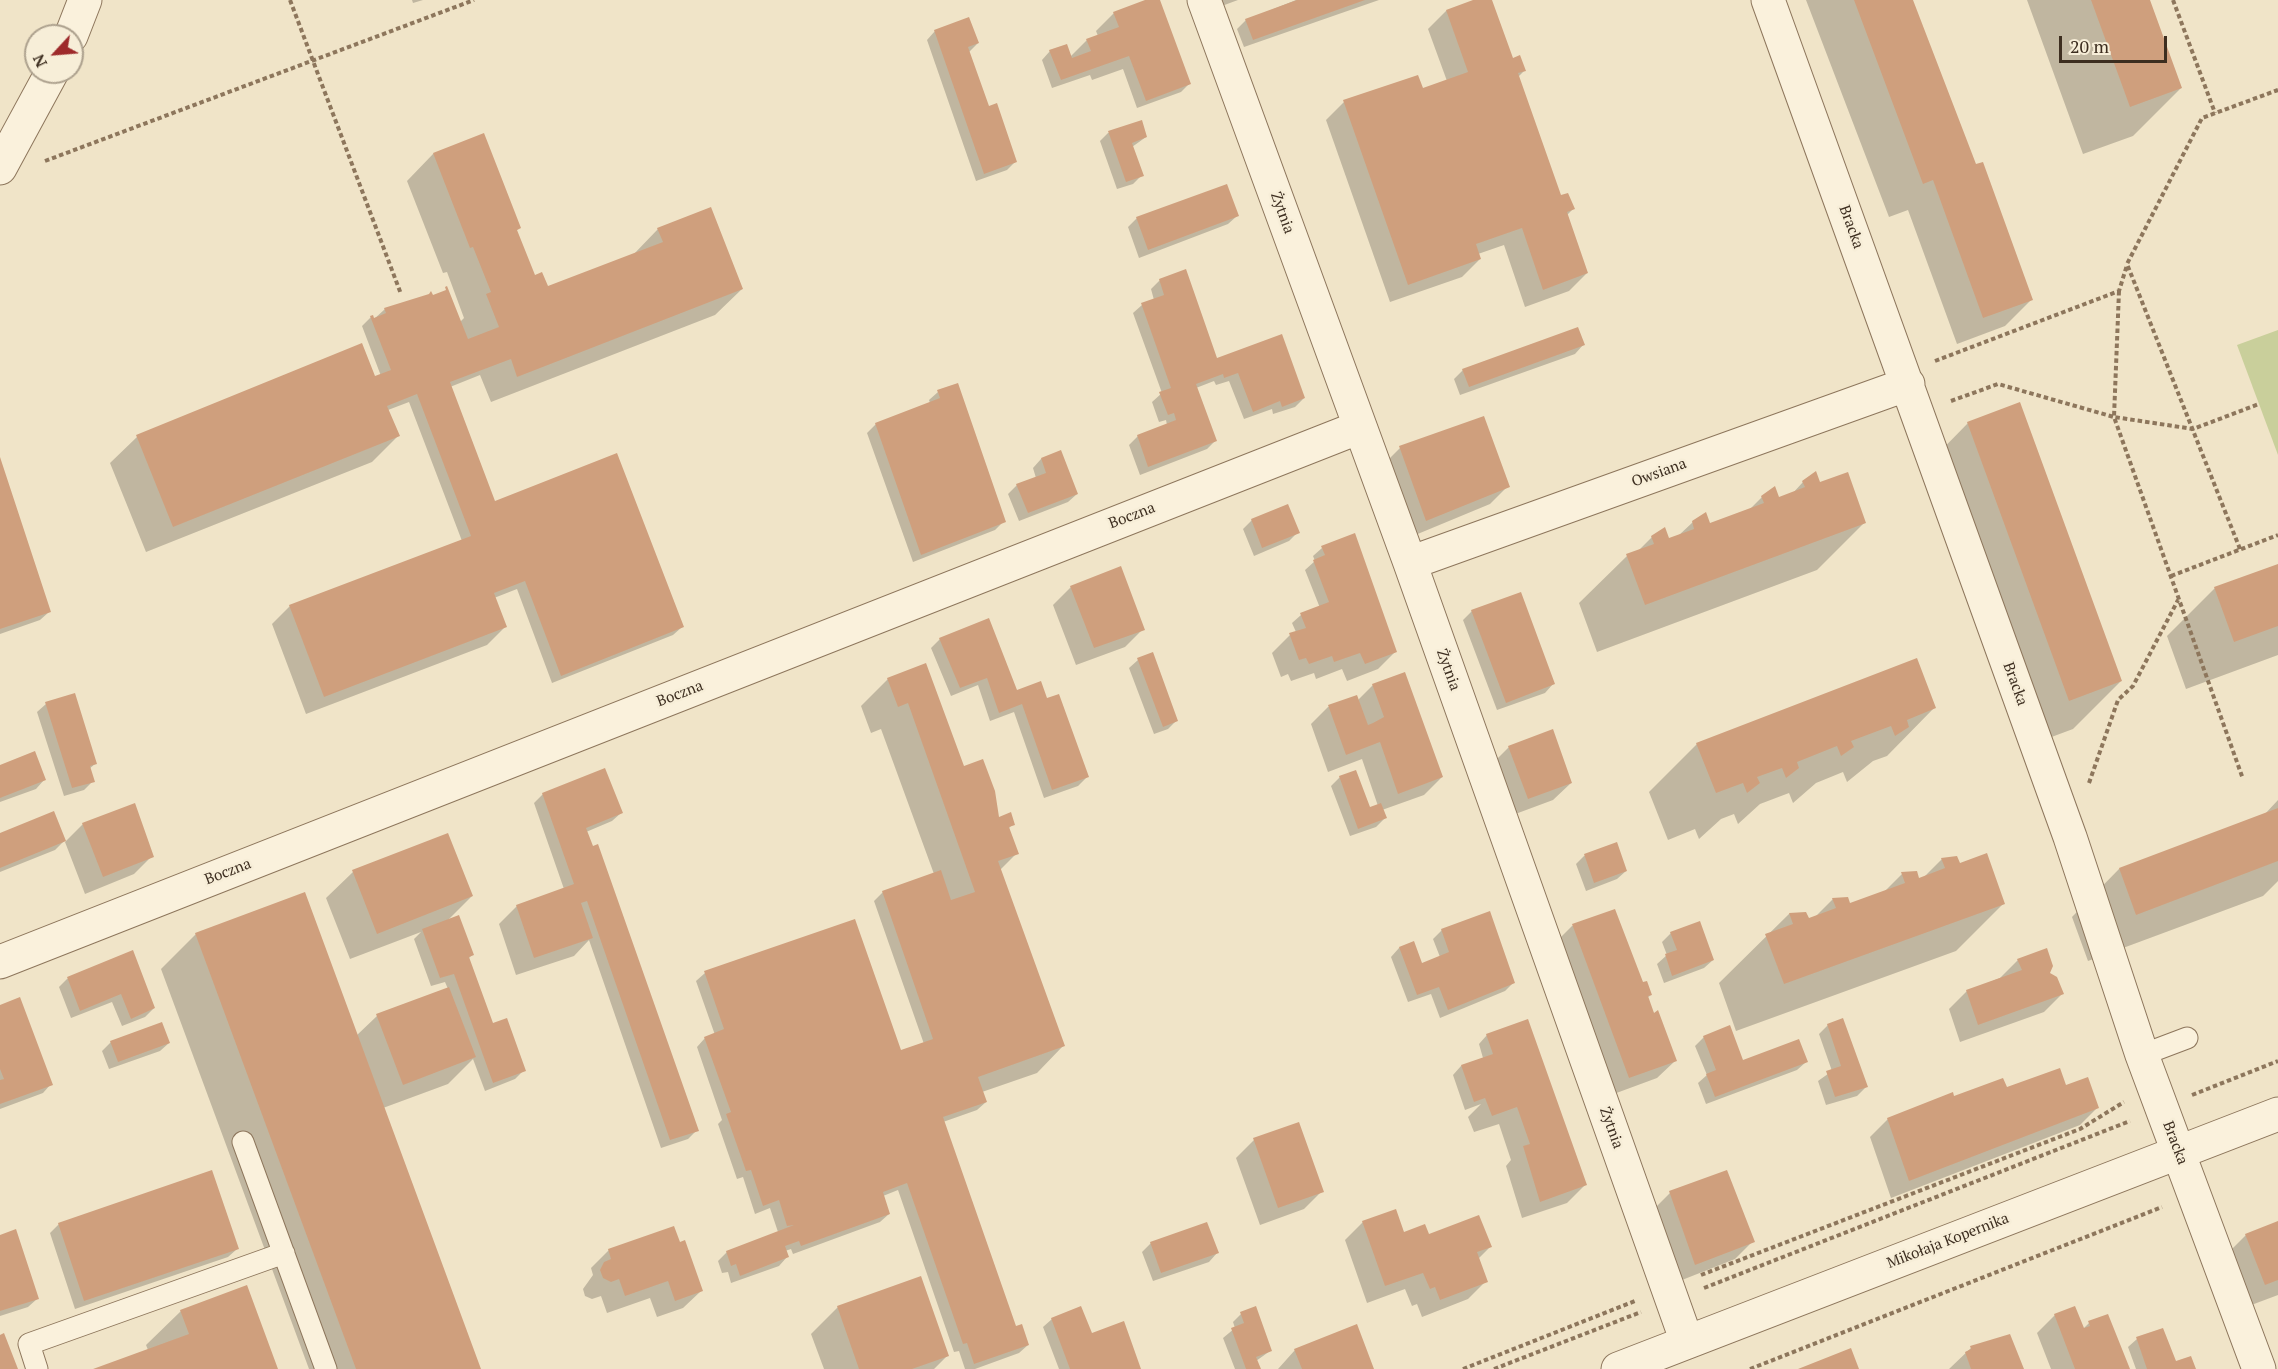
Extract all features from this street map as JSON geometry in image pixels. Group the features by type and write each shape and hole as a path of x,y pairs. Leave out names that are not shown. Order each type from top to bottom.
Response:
{"street":[{"path":"75,24 85,0"},
{"name":"Żytnia","path":"1204,0 1410,563 1687,1342"},
{"name":"Bracka","path":"1768,0 1917,374 2142,1055 2146,1102 2179,1152 2259,1369"},
{"path":"0,168 46,84"},
{"name":"Owsiana","path":"1410,563 1917,374"},
{"name":"Boczna","path":"0,962 1360,427"},
{"name":"Mikołaja Kopernika","path":"1618,1369 2278,1114"}],"lane":[{"path":"2142,1055 2187,1038"},
{"path":"243,1142 326,1369"},
{"path":"37,1369 28,1344 284,1253"}],"path":[{"path":"290,0 401,294"},
{"path":"39,163 474,0"},
{"path":"2174,0 2215,112"},
{"path":"2243,779 2114,417 2119,291 2127,264 2202,118 2278,90"},
{"path":"2127,264 2240,549"},
{"path":"1917,374 2119,291"},
{"path":"1941,405 1998,384 2114,417 2193,429 2259,404"},
{"path":"2171,576 2278,535"},
{"path":"2085,793 2118,700 2133,686 2179,599"},
{"path":"1494,1369 1670,1294 2146,1102 2278,1061"},
{"path":"1463,1369 2097,1135 2146,1102"},
{"path":"1750,1369 2127,1220"}],"green space":[{"path":"2278,330 2278,455 2237,345"}],"building":[{"path":"1145,0 1160,0 1191,84 1146,101 1129,56 1061,80 1049,50 1067,44 1072,58 1091,51 1086,39 1119,27 1113,12"},
{"path":"1297,0 1365,0 1253,40 1245,19"},
{"path":"1473,0 1492,0 1513,58 1520,55 1526,71 1518,73 1561,195 1568,193 1575,209 1567,212 1588,273 1543,290 1522,228 1476,244 1481,259 1408,285 1343,100 1418,75 1423,88 1468,72 1446,10"},
{"path":"1854,0 1913,0 1976,164 1983,162 2033,300 1983,318 1933,180 1923,184"},
{"path":"2091,0 2150,0 2182,88 2130,107"},
{"path":"969,17 979,43 968,47 989,106 997,103 1017,162 984,174 934,30"},
{"path":"1142,120 1147,137 1132,143 1144,176 1126,182 1108,131"},
{"path":"484,133 521,228 517,230 535,275 542,272 548,286 663,242 657,228 711,207 743,289 517,377 511,359 450,382 495,501 617,453 684,627 561,676 525,581 494,593 507,627 324,697 289,605 471,536 417,394 387,406 400,436 173,527 136,435 362,343 375,376 391,370 370,316 373,315 374,318 386,313 384,308 429,294 431,291 433,295 446,290 447,286 468,339 499,327 486,294 491,292 473,247 470,248 433,153"},
{"path":"1227,184 1239,216 1148,250 1136,217"},
{"path":"1186,269 1217,358 1282,334 1305,398 1282,407 1280,401 1253,412 1238,373 1224,378 1223,374 1196,384 1217,441 1148,467 1137,435 1176,420 1174,413 1168,415 1159,392 1171,388 1141,303 1164,295 1159,279"},
{"path":"1578,327 1585,345 1469,387 1462,369"},
{"path":"958,383 1006,522 921,555 875,423 940,398 937,390"},
{"path":"2020,402 2122,681 2069,701 1967,422"},
{"path":"1484,416 1510,487 1426,521 1399,446"},
{"path":"1061,450 1078,494 1028,513 1016,484 1046,473 1041,458"},
{"path":"0,457 51,612 0,629"},
{"path":"1816,471 1820,482 1848,472 1866,523 1645,605 1626,554 1654,544 1651,536 1665,527 1669,538 1694,529 1692,521 1706,512 1710,523 1764,503 1761,496 1775,486 1779,497 1805,487 1802,481"},
{"path":"1288,504 1300,533 1262,548 1251,519"},
{"path":"1355,533 1397,652 1365,664 1360,653 1334,662 1332,656 1309,664 1306,658 1299,660 1289,633 1306,628 1300,613 1329,602 1313,560 1325,555 1321,546"},
{"path":"2278,564 2278,626 2234,642 2214,587"},
{"path":"1121,566 1145,630 1094,648 1070,586"},
{"path":"1521,592 1555,684 1506,703 1471,610"},
{"path":"989,618 1017,690 1041,681 1047,698 1059,694 1089,777 1052,790 1022,704 999,713 987,678 960,688 939,638"},
{"path":"1153,652 1178,721 1163,727 1137,658"},
{"path":"1917,658 1936,708 1907,720 1909,727 1895,736 1891,726 1851,741 1854,747 1841,756 1837,746 1797,762 1799,768 1786,778 1782,768 1757,777 1760,783 1747,793 1743,783 1716,793 1696,743"},
{"path":"926,663 964,766 983,759 995,791 999,817 1011,812 1015,825 1009,827 1019,854 998,861 1065,1046 978,1077 987,1102 943,1117 1016,1326 1022,1324 1029,1345 974,1364 967,1343 963,1344 907,1183 883,1192 890,1214 801,1246 799,1241 785,1246 789,1257 740,1276 736,1264 731,1266 726,1251 794,1225 787,1226 779,1200 763,1206 751,1170 746,1171 726,1114 731,1112 704,1037 724,1029 704,971 855,919 901,1050 933,1039 882,891 941,870 951,900 975,892 908,703 898,707 887,678"},
{"path":"1405,672 1443,777 1398,794 1380,742 1346,755 1328,705 1357,695 1368,725 1373,723 1384,717 1372,684"},
{"path":"75,693 97,764 90,766 95,782 72,788 45,702"},
{"path":"1553,729 1572,783 1528,799 1508,746"},
{"path":"35,751 46,780 0,798 0,765"},
{"path":"605,768 623,813 586,828 593,846 598,844 699,1131 670,1140 587,901 581,903 593,938 534,958 516,905 574,884 542,793"},
{"path":"1356,770 1370,807 1381,803 1387,818 1358,829 1339,776"},
{"path":"135,803 154,857 103,877 82,823"},
{"path":"2278,808 2278,861 2136,915 2119,868"},
{"path":"54,811 66,841 0,868 0,833"},
{"path":"448,833 473,896 377,934 352,870"},
{"path":"1617,842 1627,871 1594,883 1584,854"},
{"path":"1987,853 2005,904 1784,984 1765,934 1793,924 1789,913 1806,912 1809,918 1836,908 1832,898 1848,897 1850,903 1905,883 1901,872 1917,871 1919,878 1945,868 1941,858 1957,856 1960,863"},
{"path":"305,892 481,1369 356,1369 195,933"},
{"path":"1615,909 1643,982 1647,981 1652,995 1648,996 1654,1013 1658,1010 1677,1061 1629,1078 1572,924"},
{"path":"1490,911 1515,983 1448,1010 1439,987 1417,995 1399,947 1414,941 1422,963 1449,952 1441,929"},
{"path":"459,915 474,955 469,957 493,1023 507,1018 526,1071 493,1083 454,974 440,978 422,929"},
{"path":"1700,921 1714,960 1672,976 1665,954 1677,950 1670,932"},
{"path":"2047,948 2053,966 2050,973 2057,977 2064,994 1978,1025 1966,990 2022,970 2017,959"},
{"path":"133,950 155,1008 131,1019 121,994 80,1011 67,977"},
{"path":"449,987 476,1057 403,1085 376,1014"},
{"path":"20,997 53,1085 0,1104 0,1080 4,1079 0,1069 0,1005"},
{"path":"1843,1018 1868,1087 1835,1097 1826,1071 1841,1066 1827,1024"},
{"path":"1528,1019 1587,1185 1540,1202 1523,1146 1530,1144 1517,1107 1492,1116 1485,1098 1474,1102 1461,1065 1493,1054 1486,1034"},
{"path":"162,1022 170,1043 118,1062 110,1041"},
{"path":"1730,1025 1743,1060 1799,1039 1808,1062 1715,1097 1706,1074 1716,1070 1703,1036"},
{"path":"2060,1068 2066,1085 2088,1077 2099,1108 1909,1181 1887,1118 1953,1092 1954,1096 2003,1078 2007,1087"},
{"path":"1299,1122 1324,1192 1278,1208 1253,1138"},
{"path":"212,1170 239,1249 84,1301 58,1223"},
{"path":"1727,1170 1755,1242 1695,1265 1669,1191"},
{"path":"1396,1209 1404,1232 1425,1224 1429,1234 1479,1215 1492,1247 1477,1252 1488,1282 1440,1300 1435,1287 1430,1289 1423,1273 1385,1286 1362,1221"},
{"path":"2278,1221 2278,1280 2265,1285 2245,1234"},
{"path":"1207,1222 1219,1253 1161,1273 1150,1242"},
{"path":"674,1226 680,1242 685,1240 703,1291 675,1301 668,1281 625,1296 619,1279 611,1282 603,1278 600,1270 604,1262 611,1259 608,1249"},
{"path":"16,1229 39,1299 0,1311 0,1235"},
{"path":"921,1276 949,1356 912,1369 859,1369 837,1306"},
{"path":"247,1285 278,1369 93,1369 189,1334 180,1310"},
{"path":"1081,1306 1092,1333 1124,1321 1141,1369 1070,1369 1051,1318"},
{"path":"1256,1306 1272,1351 1256,1357 1261,1369 1246,1369 1231,1328 1244,1323 1240,1312"},
{"path":"2075,1306 2084,1328 2090,1326 2088,1321 2108,1314 2130,1369 2075,1369 2054,1314"},
{"path":"1357,1324 1374,1369 1302,1369 1294,1349"},
{"path":"2163,1328 2176,1361 2191,1356 2196,1369 2147,1369 2136,1337"},
{"path":"4,1333 18,1369 0,1369 0,1335"},
{"path":"2010,1334 2024,1369 1971,1369 1965,1352 1971,1349 1970,1346"},
{"path":"1851,1348 1859,1369 1798,1369"}]}
